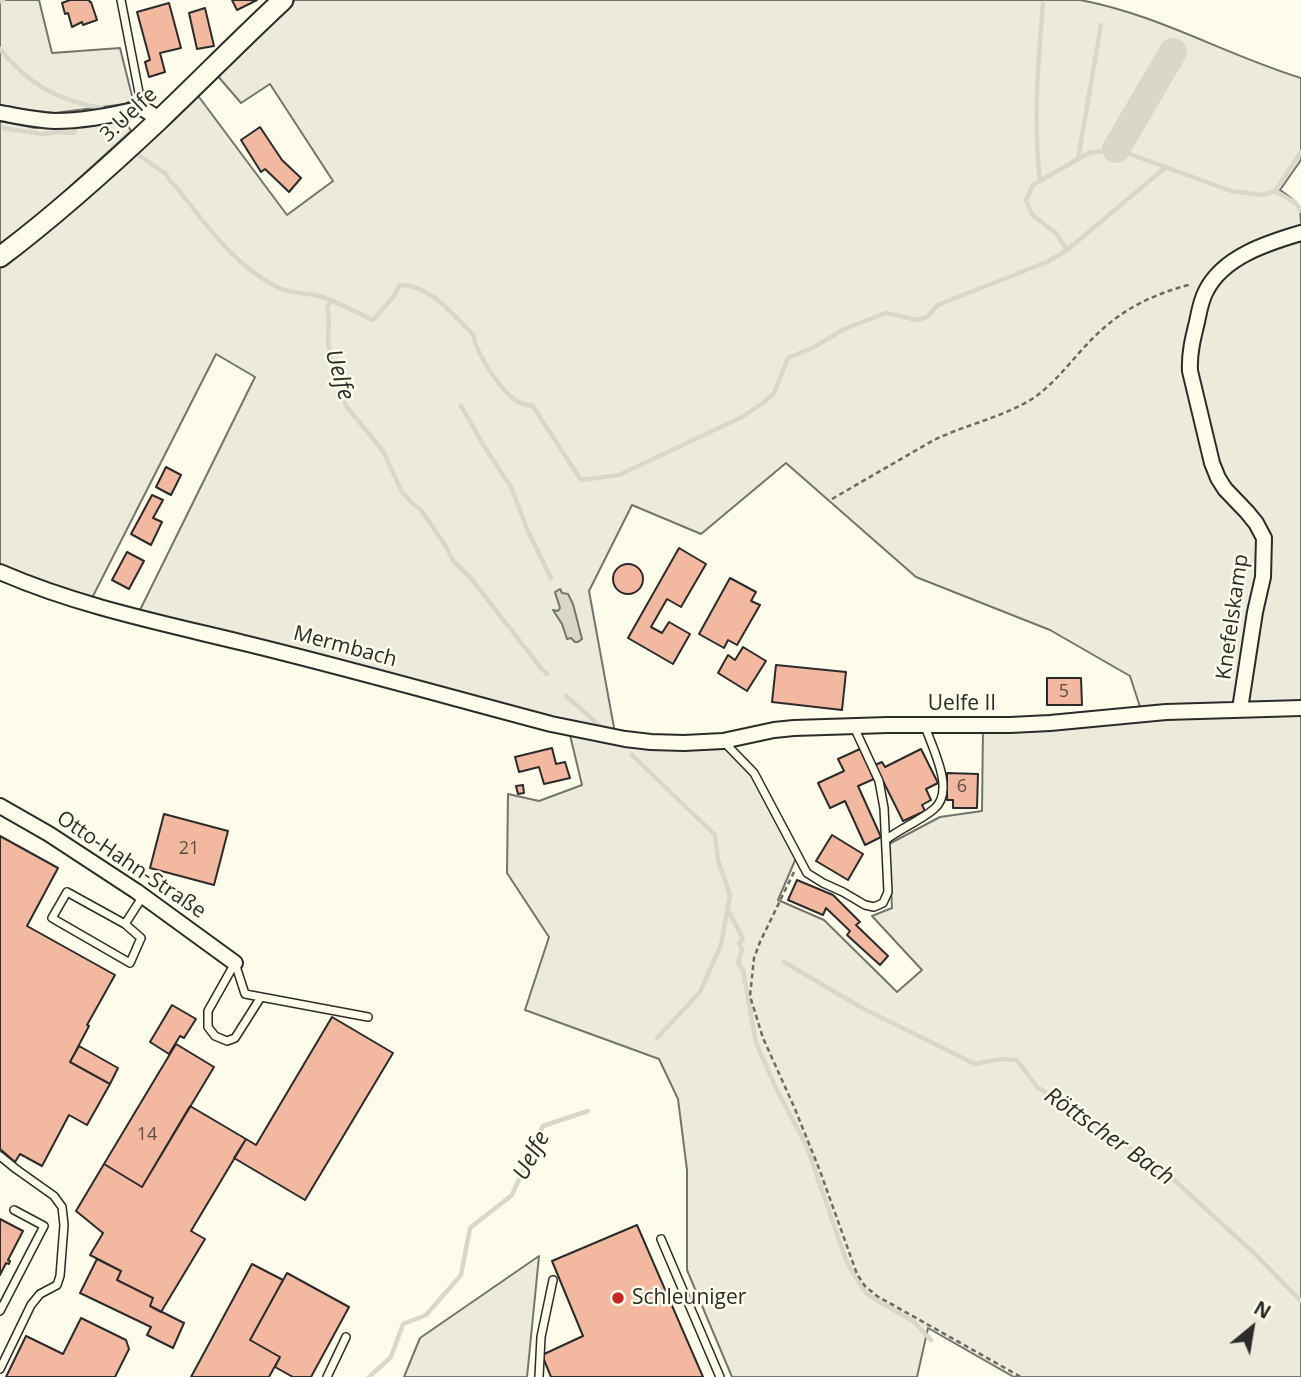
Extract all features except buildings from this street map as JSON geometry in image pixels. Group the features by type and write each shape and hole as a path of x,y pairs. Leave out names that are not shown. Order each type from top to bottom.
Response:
{"street":[{"name":"3.Uelfe","path":"0,257 40,227 159,119 283,0"},
{"path":"0,113 55,121 87,119 142,108 159,119"},
{"name":"Knefelskamp","path":"1240,709 1255,612 1264,577 1264,538 1256,523 1218,478 1212,463 1189,361 1200,307 1206,290 1219,272 1231,261 1275,240 1301,233"},
{"name":"Mermbach","path":"0,572 53,593 108,610 551,724 625,739 684,743"},
{"name":"Uelfe II","path":"684,743 723,741 774,730 827,726 1050,723 1166,712 1301,708"},
{"name":"Otto-Hahn-Straße","path":"0,806 49,834 143,896 235,963"}],"lane":[{"path":"129,0 122,4 142,108"},
{"path":"887,839 935,809 942,801 943,777 925,725"},
{"path":"723,741 754,774 807,873 864,905 874,907 883,903 888,892 884,808 879,781 855,727"},
{"path":"67,892 125,924 141,938 130,963 52,918 67,892"},
{"path":"125,924 143,896"},
{"path":"235,963 245,994 368,1017"},
{"path":"235,963 208,1011 208,1027 215,1036 227,1041 234,1038 261,997"},
{"path":"0,1156 54,1196 62,1207 64,1225 57,1285 40,1294 31,1305 0,1369"},
{"path":"0,1311 44,1226 14,1210"},
{"path":"661,1239 720,1377"},
{"path":"539,1377 541,1337 553,1280"},
{"path":"327,1377 346,1337"}],"path":[{"path":"832,499 948,433 1014,409 1034,398 1093,338 1136,304 1184,286 1212,281"},
{"path":"800,859 754,958 750,996 763,1038 820,1171 857,1274 865,1286 877,1296 1021,1377"}],"shaded area":[{"path":"0,0 39,0 52,53 120,48 133,100 125,104 55,113 0,105"},
{"path":"295,0 1080,0 1136,15 1301,78 1301,160 1280,190 1298,206 1301,230 1223,264 1190,339 1206,445 1246,513 1262,549 1238,707 1142,713 1130,676 1050,630 916,577 786,463 701,534 632,505 589,591 615,733 139,612 255,377 216,354 92,598 0,565 0,267 41,236 196,93 287,215 333,181 270,84 241,103 216,74"},
{"path":"0,121 35,128 103,121 126,122 131,131 30,223 0,245"},
{"path":"1301,235 1301,704 1245,706 1267,549 1220,478 1191,371 1194,342 1218,277 1226,268"},
{"path":"560,589 562,593 568,594 573,604 582,639 578,642 567,639 553,610 558,611 560,608 555,592"},
{"path":"1301,711 1301,1377 1014,1377 928,1328 917,1377 732,1377 687,1270 687,1170 678,1099 659,1059 525,1010 549,937 507,873 508,794 539,801 582,785 569,731 721,743 752,776 796,858 778,900 824,920 897,992 922,970 872,916 892,908 889,844 940,817 982,811 983,727"},
{"path":"539,1256 527,1377 404,1377 420,1338"}],"waterway":[{"path":"1040,181 1037,115 1043,4"},
{"path":"1078,159 1101,25"},
{"name":"Uelfe","path":"0,49 22,72 45,89 71,101 102,108"},
{"path":"1116,149 1173,52"},
{"name":"Mermbach","path":"3,128 42,134 74,133 76,127"},
{"path":"137,154 166,174 235,256 277,287 326,298 373,320 400,285 418,289 434,298 472,334 485,363 507,393 515,400 532,405 581,480 619,475 742,417 774,393 788,358 814,347 844,329 886,313 917,320 927,317 938,305 1047,262 1067,250 1056,233 1032,215 1026,200 1033,185 1089,153 1116,149 1231,191 1262,195 1275,191"},
{"path":"1275,191 1301,152"},
{"path":"1067,250 1166,167"},
{"path":"1275,191 1296,203 1301,211"},
{"name":"Uelfe","path":"331,300 327,308 328,343 346,406 383,451 402,492 421,510 454,562 469,576 547,674"},
{"path":"461,406 511,487 527,529 551,578"},
{"name":"Uelfe","path":"566,696 599,725"},
{"name":"Uelfe","path":"632,755 715,835 718,860 730,895 721,945 700,992 657,1038"},
{"path":"727,908 743,939 739,943 742,950 738,963 743,970 756,1043 807,1147 846,1260 867,1294 914,1322 931,1340"},
{"name":"Röttscher Bach","path":"784,962 862,1008 975,1064 1000,1059 1017,1060 1037,1087 1114,1136 1173,1179 1254,1253 1301,1301"},
{"name":"Uelfe","path":"369,1377 391,1357 403,1324 426,1315 461,1275 470,1228 512,1195 543,1126 588,1111"}],"place":[{"name":"Schleuniger","path":"618,1298"}]}
